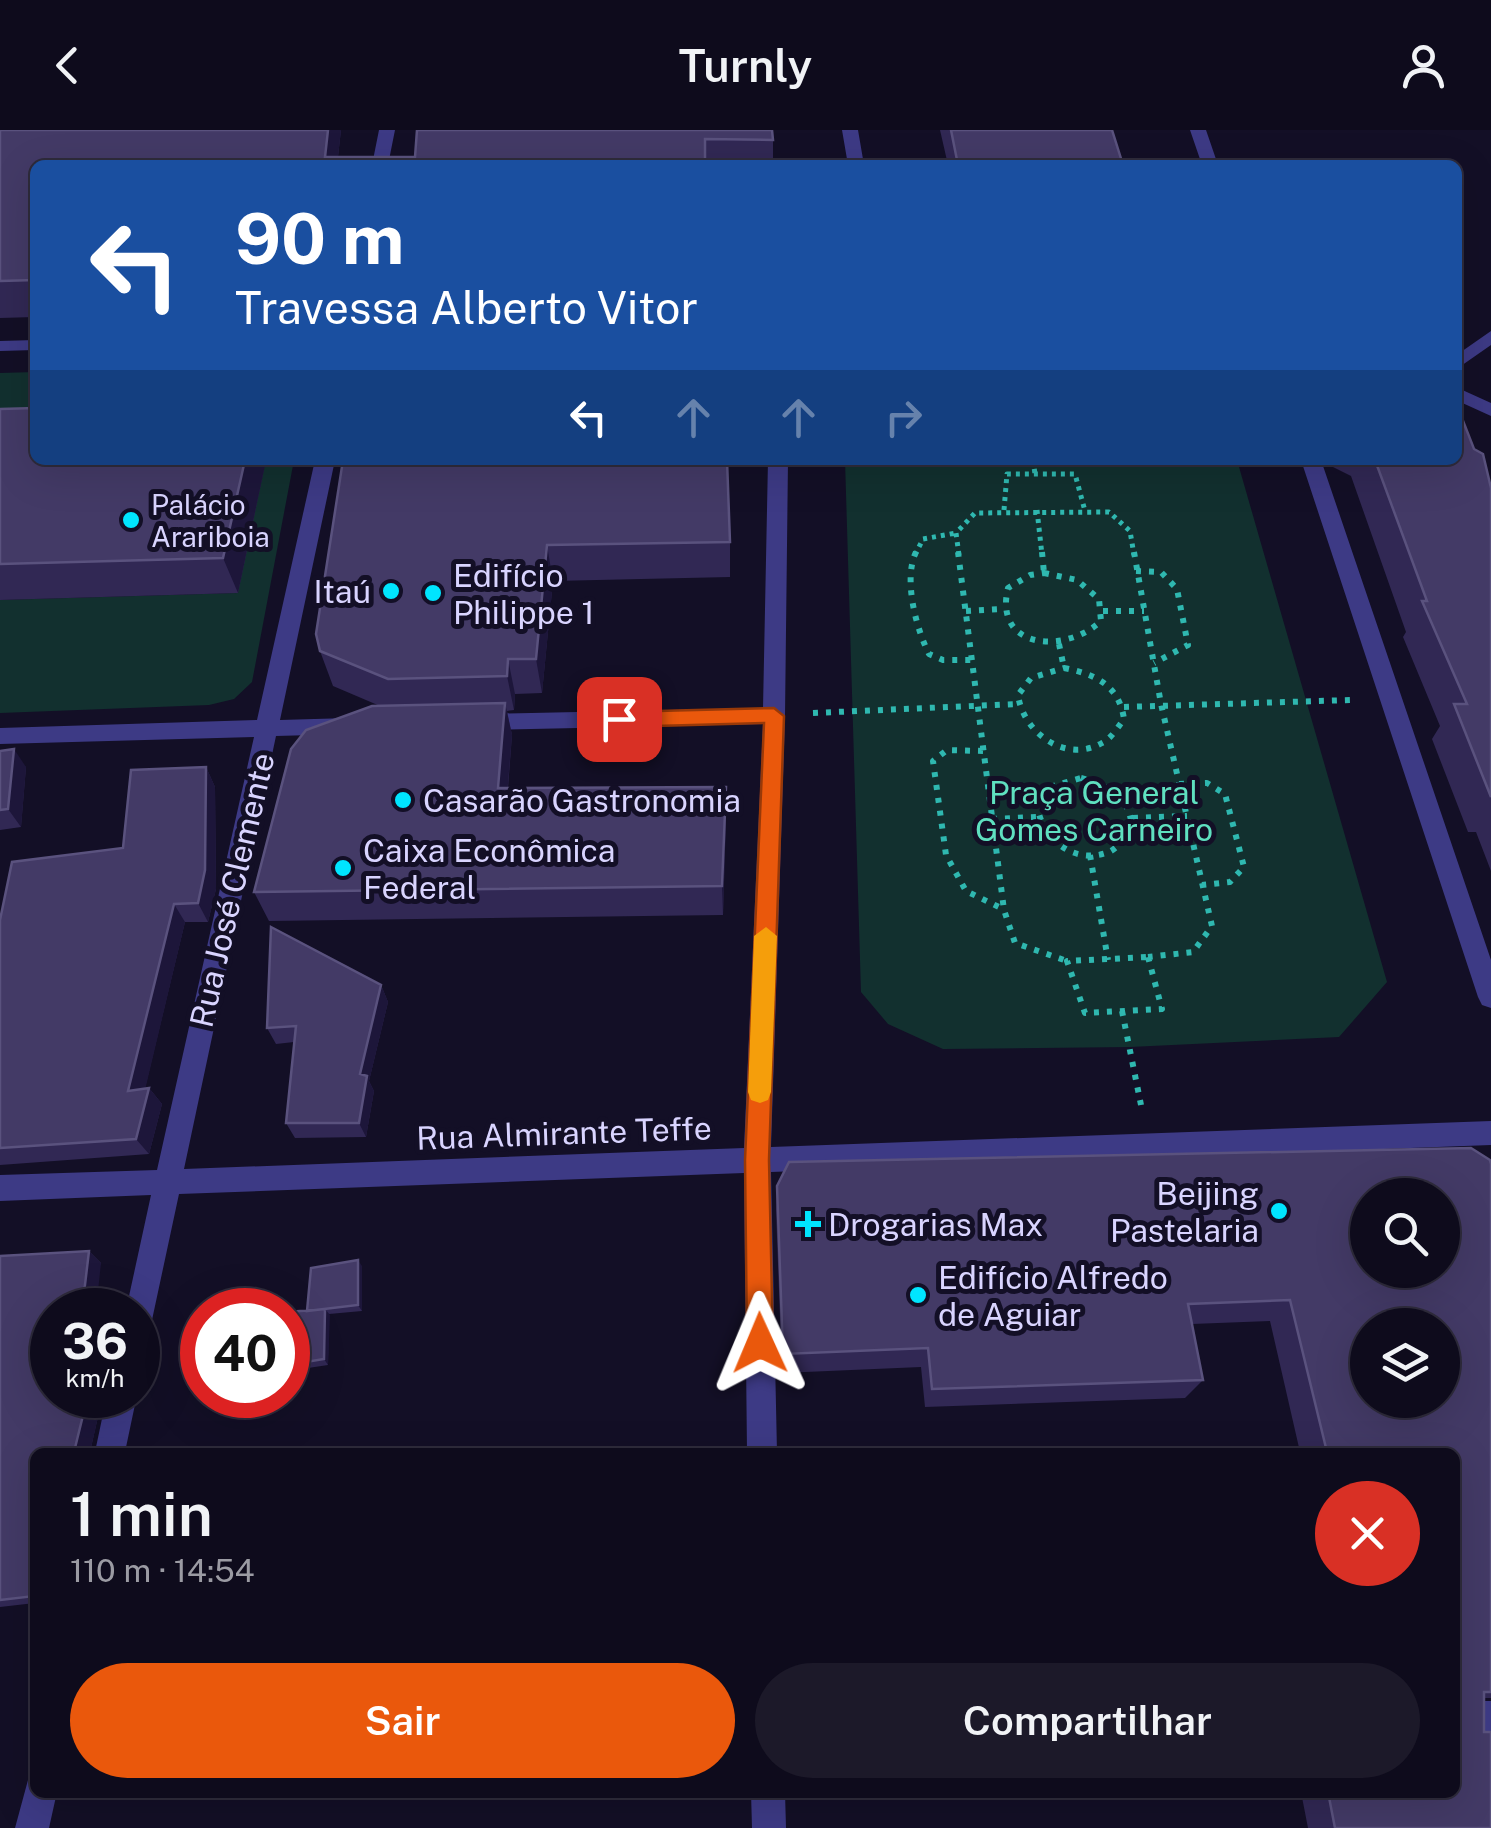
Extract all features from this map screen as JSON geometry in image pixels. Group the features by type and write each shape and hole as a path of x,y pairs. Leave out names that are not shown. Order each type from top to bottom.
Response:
{"street":[{"path":"381,160 386,130"},
{"path":"850,130 855,160"},
{"path":"1198,130 1208,160"},
{"path":"1462,360 1491,336"},
{"path":"0,346 30,344"},
{"path":"1462,396 1491,410"},
{"name":"Rua José Clemente","path":"145,1288 270,728 324,465"},
{"path":"762,1448 757,1160 774,716 778,465"},
{"path":"1313,465 1491,997"},
{"path":"464,723 774,716"},
{"path":"0,736 366,725"},
{"name":"Rua Almirante Teffe","path":"0,1188 1491,1133"},
{"path":"111,1448 117,1418"},
{"path":"1460,1718 1491,1718"},
{"path":"32,1828 39,1798"},
{"path":"768,1798 769,1828"}],"path":[{"path":"1033,465 1034,474"},
{"path":"1004,510 1008,474 1075,474 1085,511"},
{"path":"956,533 1004,910 1015,943 1068,961 1193,952 1212,926 1161,704 1130,530 1109,512 1004,510 974,513 956,533 923,539 910,565 920,634 929,654 944,660 972,660"},
{"path":"1038,510 1044,573"},
{"path":"1136,572 1161,572 1177,589 1188,644 1181,652 1154,662"},
{"path":"1044,573 1061,574 1090,588 1103,612 1101,622 1086,638 1059,644 1029,638 1007,620 1003,609 1008,588 1030,575 1044,573"},
{"path":"966,612 1003,609"},
{"path":"1103,612 1144,611"},
{"path":"1059,644 1064,668"},
{"path":"1064,668 1096,676 1108,684 1124,707 1124,720 1109,741 1078,749 1042,740 1019,718 1016,704 1025,683 1049,670 1064,668"},
{"path":"1124,707 1306,700"},
{"path":"854,710 1016,704"},
{"path":"983,752 947,750 933,761 946,855 966,891 1004,910"},
{"path":"1081,778 1096,781 1122,796 1134,818 1132,830 1117,848 1090,855 1060,848 1048,839 1036,817 1036,804 1052,785 1081,778"},
{"path":"1180,784 1207,783 1225,794 1244,867 1230,882 1202,886"},
{"path":"1134,818 1187,816"},
{"path":"992,819 1036,817"},
{"path":"1090,855 1108,960"},
{"path":"1068,961 1085,1013 1162,1009 1148,957"},
{"path":"1122,1011 1148,1145"}],"green space":[{"path":"30,372 30,449 0,470 0,373"},
{"path":"265,465 293,465 252,682 234,699 209,705 0,713 0,600 237,593"},
{"name":"Praça General Gomes Carneiro","path":"845,465 1238,465 1387,982 1339,1037 1130,1047 943,1049 888,1024 861,992"}],"building":[{"path":"0,130 328,130 325,157 415,157 417,130 772,130 773,140 705,139 705,160 30,160 30,280 0,281"},
{"path":"951,130 1112,130 1121,160 957,160"},
{"name":"Palácio Arariboia","path":"30,408 30,465 244,465 223,558 0,564 0,409"},
{"path":"1462,418 1474,449 1483,454 1491,488 1491,797 1454,704 1467,704 1422,601 1427,601 1377,465 1462,465"},
{"path":"342,465 727,465 730,542 547,545 536,659 508,659 507,676 388,679 320,651 316,634"},
{"path":"505,703 498,788 726,787 722,886 254,892 291,749 306,730 372,706"},
{"path":"14,749 8,809 0,810 0,751"},
{"path":"206,767 205,870 198,903 174,904 128,1091 149,1088 136,1139 0,1148 0,920 12,862 123,848 131,770"},
{"path":"271,927 381,985 360,1074 367,1076 359,1123 286,1123 296,1026 267,1028"},
{"path":"1471,1148 1490,1160 1491,1692 1484,1692 1484,1732 1491,1732 1491,1828 1335,1828 1329,1798 1460,1798 1460,1448 1326,1448 1290,1300 1188,1304 1203,1380 932,1389 928,1348 783,1354 777,1186 789,1162"},
{"path":"89,1251 85,1288 30,1288 30,1418 82,1418 75,1448 30,1448 30,1597 0,1600 0,1256"},
{"path":"358,1260 358,1305 310,1311 311,1268"},
{"path":"325,1309 324,1359 310,1361 310,1310"}],"slow traffic":[{"path":"760,1092 766,936"}],"place":[{"name":"Palácio Arariboia","path":"131,520"},
{"name":"Itaú","path":"391,591"},
{"name":"Edifício Philippe 1","path":"433,593"},
{"name":"Casarão Gastronomia","path":"403,800"},
{"name":"Caixa Econômica Federal","path":"343,868"},
{"name":"Beijing Pastelaria","path":"1279,1211"},
{"name":"Drogarias Max","path":"808,1224"},
{"name":"Edifício Alfredo de Aguiar","path":"918,1295"}],"route":[{"path":"619,719 774,716 757,1160 760,1343"}]}
